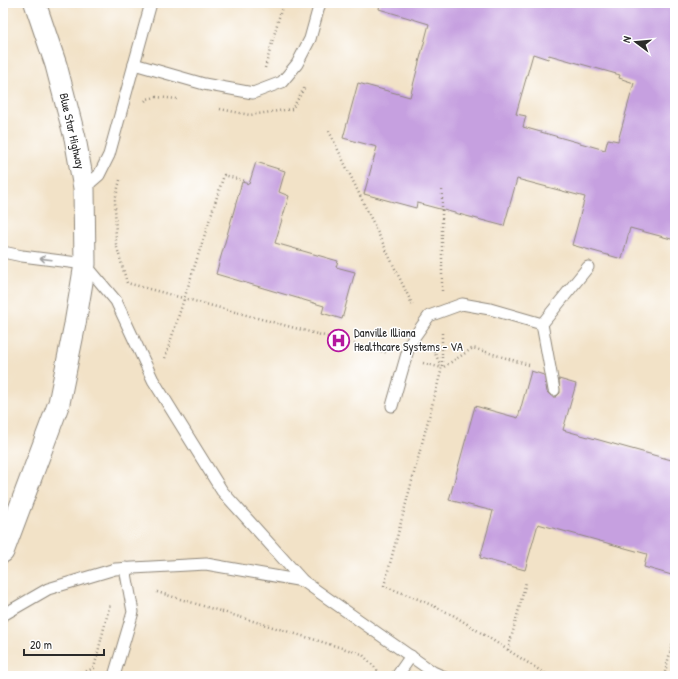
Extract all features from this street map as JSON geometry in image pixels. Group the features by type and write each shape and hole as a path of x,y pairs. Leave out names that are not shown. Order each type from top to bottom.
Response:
{"street":[{"name":"Blue Star Highway","path":"3,552 60,403 85,264 84,188 73,130 56,65 35,3"}],"lane":[{"path":"84,188 99,175 109,156 151,3"},
{"path":"134,64 204,84 253,93 258,92 282,82 297,64 310,39 320,3"},
{"path":"3,252 22,256 85,264 116,301 153,380 222,491 303,581 433,672 442,676"},
{"path":"554,390 542,324 588,267"},
{"path":"392,406 410,343 429,316 462,304 490,309 542,324"},
{"path":"3,615 48,589 115,569 206,564 303,581"},
{"path":"114,676 133,612 125,568"},
{"path":"397,676 411,656"}],"path":[{"path":"258,92 283,3"},
{"path":"212,107 250,115 292,110 307,84"},
{"path":"143,104 147,99 156,97 179,99"},
{"path":"329,131 442,368"},
{"path":"163,363 224,175 245,181"},
{"path":"121,177 115,200 116,244 127,283 184,297 442,368 473,348 551,372"},
{"path":"442,190 442,368 384,586 453,615 551,676"},
{"path":"508,650 526,582"},
{"path":"157,592 362,654 379,673"},
{"path":"75,676 94,668 110,604"},
{"path":"664,676 675,633"}],"building":[{"path":"380,3 675,3 675,240 630,228 622,259 572,245 585,197 517,179 504,226 417,203 416,208 364,194 377,147 343,138 358,83 410,97 429,24 379,9","holes":["533,54 548,59 549,55 620,75 619,78 634,83 618,141 608,139 605,150 523,127 526,116 516,114"]},
{"path":"256,162 285,171 279,192 289,196 275,243 338,261 336,267 355,272 342,319 322,313 324,306 216,274 242,182 249,184"},
{"path":"531,371 544,375 547,392 552,397 556,397 560,393 559,379 576,384 563,430 675,461 675,576 644,567 647,554 538,524 525,570 480,558 493,511 449,500 475,406 518,418"}],"place":[{"name":"Danville Illiana Healthcare Systems - VA","path":"339,340"}]}
